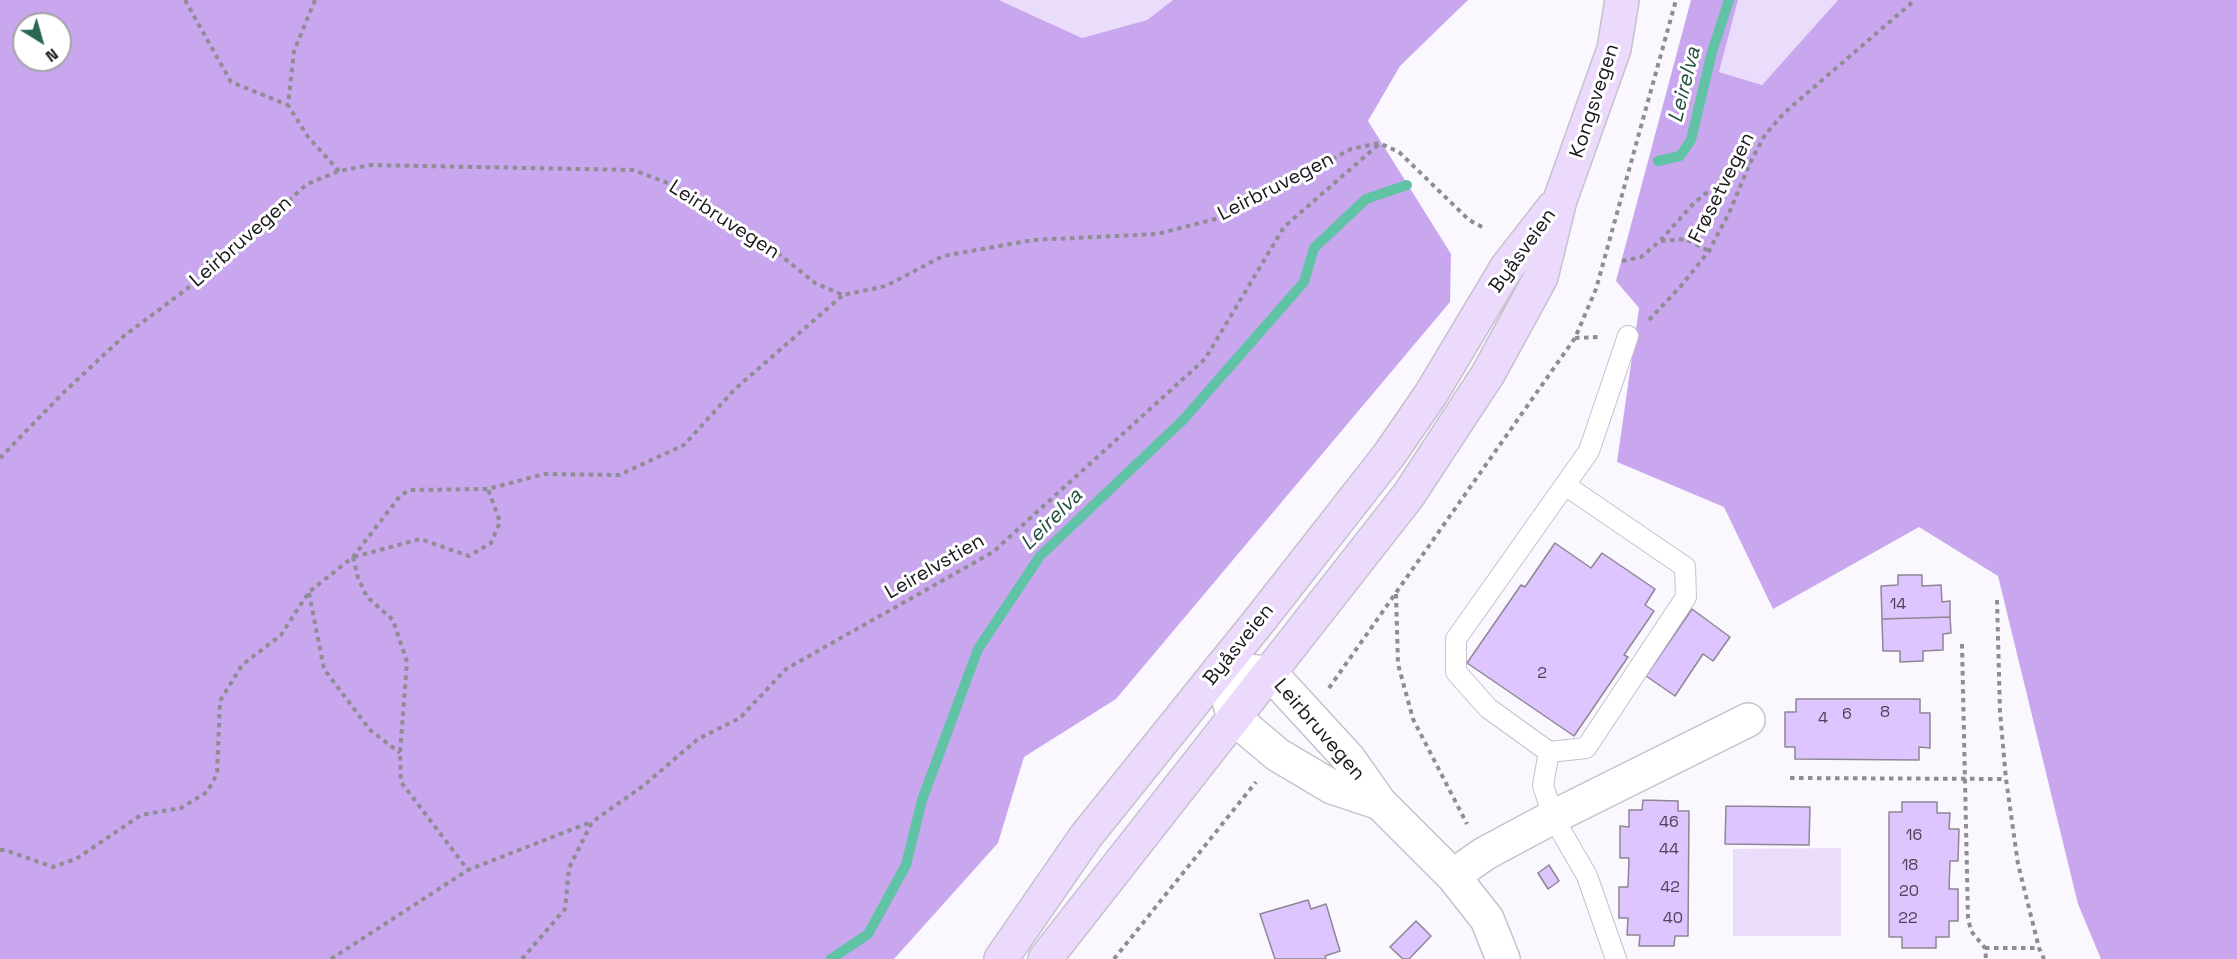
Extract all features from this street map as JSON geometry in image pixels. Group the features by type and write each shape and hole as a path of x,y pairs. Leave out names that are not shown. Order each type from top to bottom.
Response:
{"main road":[{"name":"Kongsvegen","path":"1560,200 1614,50 1622,0"},
{"name":"Byåsveien","path":"1001,959 1086,836 1389,455 1431,394 1507,267 1560,200"},
{"name":"Byåsveien","path":"1045,959 1408,496 1488,374 1541,277 1560,200"}],"street":[{"name":"Leirbruvegen","path":"1220,669 1270,673 1349,759 1380,803 1453,876 1487,919 1503,959"},
{"path":"1220,669 1234,718"},
{"name":"Leirbruvegen","path":"1234,718 1278,755 1332,787 1380,803"},
{"path":"1453,876 1484,854 1553,817 1748,720"}],"lane":[{"path":"1565,485 1685,567 1686,597 1586,748 1549,752 1488,708 1456,672 1456,639 1588,451 1628,336"},
{"path":"1549,752 1544,785 1553,817 1587,876 1616,959"}],"path":[{"path":"185,0 231,82 288,105 308,137 339,171"},
{"path":"288,105 294,51 315,0"},
{"name":"Frøsetvegen","path":"1628,336 1643,326 1665,303 1708,251 1729,213 1750,163 1765,135 1784,114 1915,0"},
{"path":"1379,143 1399,152 1469,220 1486,229"},
{"name":"Leirbruvegen","path":"0,458 62,394 124,336 216,267 307,184 339,171 371,165 633,170 673,185 759,238 815,283 843,295 886,286 943,256 1033,240 1157,234 1227,216 1351,148 1379,143"},
{"name":"Leirelvstien","path":"522,959 566,909 569,868 592,822 643,786 698,739 740,718 786,669 993,552 1205,359 1284,226 1379,143"},
{"path":"1622,261 1641,256 1660,241 1694,203 1731,172 1750,163"},
{"path":"1660,241 1686,239 1708,251"},
{"path":"0,850 53,867 76,859 141,815 181,808 207,792 217,774 220,701 242,665 281,635 309,592 353,557 400,496 409,490 488,489 544,474 619,475 684,445 735,389 843,295"},
{"path":"1575,339 1628,336"},
{"path":"353,557 420,539 469,556 491,543 500,522 488,489"},
{"path":"353,557 358,578 367,597 393,620 407,662 400,753 401,782 468,870"},
{"path":"309,592 324,669 370,730 400,753"},
{"path":"1396,594 1398,664 1413,719 1469,828"},
{"path":"1996,600 2000,712 2006,779 2018,864 2039,948 2044,959"},
{"path":"1962,644 1968,825 1968,918 1971,931 1985,948 1986,959"},
{"path":"1114,959 1261,775"},
{"path":"1790,778 2006,779"},
{"path":"331,959 468,870 592,822"},
{"path":"1985,948 2039,948"}],"shaded area":[{"path":"0,0 999,0 1082,38 1147,20 1173,0 1468,0 1400,66 1368,121 1451,254 1450,302 1116,699 1024,757 998,843 894,959 0,959"},
{"path":"1000,0 1173,0 1147,20 1082,38"},
{"path":"1691,0 1738,0 1719,72 1762,85 1838,0 2237,0 2237,959 2101,959 2078,904 1998,576 1919,527 1773,609 1724,507 1617,462 1639,308 1616,281"},
{"path":"1738,0 1838,0 1762,85 1719,72"},
{"path":"1841,848 1841,936 1733,936 1733,849"}],"building":[{"path":"1555,543 1591,568 1602,553 1655,589 1645,605 1654,611 1624,655 1628,657 1574,736 1467,663 1521,585 1525,587"},
{"path":"1898,575 1922,575 1922,586 1941,585 1942,602 1950,601 1950,617 1882,619 1881,586 1898,585"},
{"path":"1692,609 1730,637 1713,661 1703,654 1675,696 1646,676"},
{"path":"1950,617 1951,633 1943,634 1943,650 1923,651 1923,661 1900,662 1900,651 1883,651 1882,619"},
{"path":"1796,699 1920,699 1920,713 1930,713 1930,748 1919,747 1919,760 1795,759 1795,747 1785,747 1785,712 1796,712"},
{"path":"1643,800 1678,801 1678,811 1689,811 1688,936 1675,936 1674,946 1639,946 1640,935 1627,935 1628,918 1619,918 1619,887 1628,887 1629,858 1620,858 1620,826 1629,827 1629,810 1642,810"},
{"path":"1902,802 1937,802 1937,813 1950,813 1949,829 1959,829 1958,861 1950,861 1949,889 1958,889 1958,921 1949,921 1949,937 1936,937 1936,948 1902,948 1902,937 1889,937 1889,812 1902,812"},
{"path":"1726,806 1810,807 1809,845 1725,844"},
{"path":"1549,865 1559,881 1548,889 1538,873"},
{"path":"1308,900 1311,909 1326,904 1340,951 1325,956 1326,959 1275,959 1260,914"},
{"path":"1416,921 1431,936 1409,959 1403,959 1390,947"}],"waterway":[{"name":"Leirelva","path":"1658,161 1680,156 1691,140 1712,52 1729,0"},
{"name":"Leirelva","path":"831,959 868,934 906,865 922,800 978,649 1040,556 1183,420 1304,282 1314,248 1366,199 1407,185"}]}
